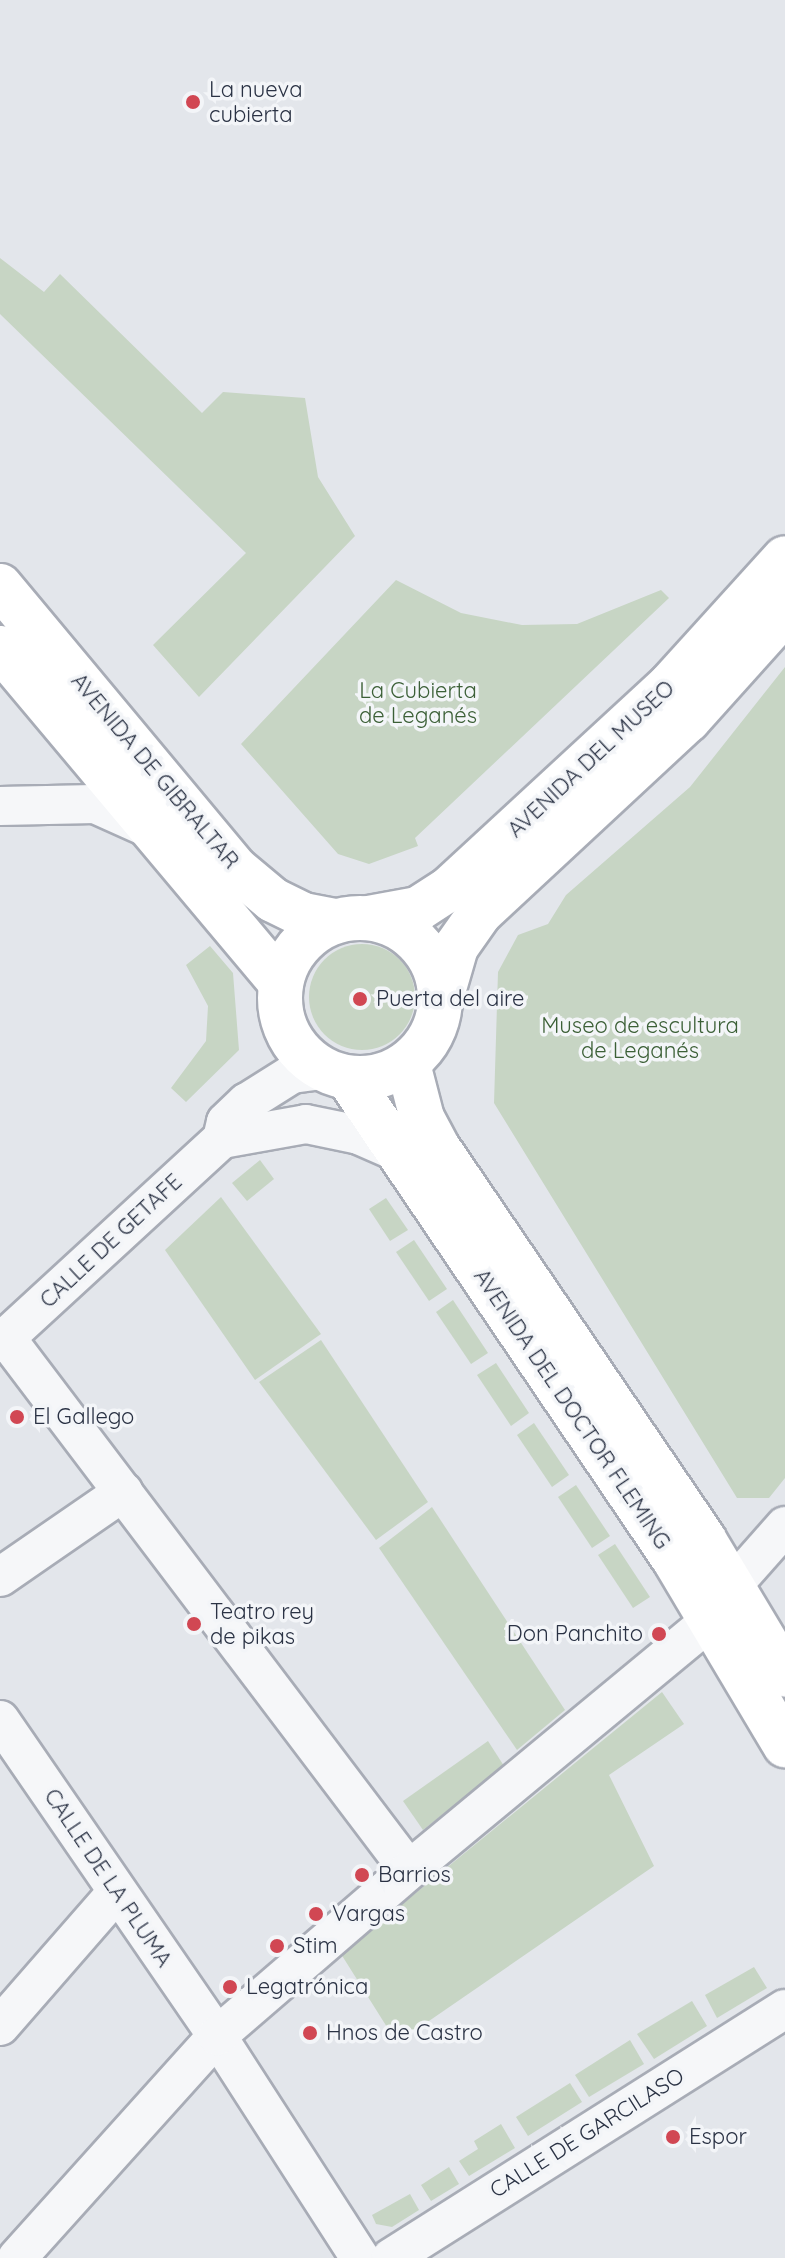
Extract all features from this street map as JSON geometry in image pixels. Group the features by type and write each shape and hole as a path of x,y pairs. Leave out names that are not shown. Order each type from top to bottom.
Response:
{"main road":[{"name":"AVENIDA DEL MUSEO","path":"352,919 418,909 449,889 681,674 785,558"},
{"name":"AVENIDA DE GIBRALTAR","path":"0,586 236,869 273,900 304,915 352,919"},
{"name":"AVENIDA DEL MUSEO","path":"441,999 456,947 486,907 688,720 785,612"},
{"name":"AVENIDA DE GIBRALTAR","path":"0,648 281,983"},
{"path":"352,919 397,926 421,944 436,970 441,999 426,1046 408,1064 390,1074 335,1074 305,1058 284,1024 281,983 300,944 352,919"},
{"name":"AVENIDA DEL DOCTOR FLEMING","path":"408,1064 422,1118 438,1148 721,1604 785,1745"},
{"name":"AVENIDA DEL DOCTOR FLEMING","path":"335,1074 398,1152 721,1604 785,1675"}],"street":[{"path":"0,806 95,804 155,832"},
{"name":"CALLE DE GETAFE","path":"3,1341 222,1139 226,1122 271,1084 299,1071 335,1074"},
{"path":"222,1139 306,1124 339,1129 398,1152"},
{"path":"3,1341 123,1492 409,1870"},
{"path":"0,1577 123,1492"},
{"path":"17,2258 217,2036 721,1604 785,1526"},
{"name":"CALLE DE LA PLUMA","path":"0,1720 217,2036 360,2258"},
{"path":"0,2026 116,1893"},
{"name":"CALLE DE GARCILASO","path":"391,2258 785,2009"}],"green space":[{"path":"0,258 44,292 60,274 202,413 223,392 305,398 318,477 355,536 199,697 153,645 246,553 0,314"},
{"name":"La Cubierta de Leganés","path":"396,580 461,613 522,625 577,624 661,590 669,598 415,838 418,846 369,864 338,854 241,744"},
{"name":"Museo de escultura de Leganés","path":"785,667 785,1478 769,1498 737,1498 494,1103 498,972 518,935 548,924 566,895 690,787"},
{"path":"362,944 382,948 399,960 411,977 415,997 411,1017 399,1034 382,1046 362,1050 342,1046 325,1034 313,1017 309,997 313,977 325,960 342,948"},
{"path":"210,946 233,973 239,1050 186,1102 171,1088 206,1041 208,1006 186,965"},
{"path":"260,1160 274,1179 247,1201 232,1183"},
{"path":"221,1197 321,1334 255,1380 165,1250"},
{"path":"386,1198 408,1230 390,1241 369,1209"},
{"path":"414,1240 447,1289 429,1301 396,1252"},
{"path":"453,1300 488,1353 471,1364 436,1312"},
{"path":"321,1340 428,1502 376,1540 259,1382"},
{"path":"496,1363 529,1413 511,1426 477,1375"},
{"path":"534,1423 569,1475 552,1487 517,1435"},
{"path":"576,1485 610,1536 592,1548 558,1497"},
{"path":"432,1507 565,1710 517,1750 379,1548"},
{"path":"615,1544 650,1597 633,1608 598,1555"},
{"path":"662,1692 684,1724 609,1775 654,1866 397,2043 341,1954"},
{"path":"488,1741 504,1766 423,1830 403,1801"},
{"path":"754,1967 767,1988 717,2018 705,1995"},
{"path":"692,2001 707,2026 654,2059 637,2034"},
{"path":"630,2040 644,2064 589,2097 575,2075"},
{"path":"570,2083 582,2102 528,2136 516,2117"},
{"path":"501,2124 515,2148 469,2176 459,2161 478,2149 474,2141"},
{"path":"449,2167 459,2184 431,2201 421,2185"},
{"path":"410,2194 419,2210 392,2227 376,2224 372,2215"}],"place":[{"name":"La nueva cubierta","path":"193,102"},
{"name":"Puerta del aire","path":"360,999"},
{"name":"El Gallego","path":"17,1417"},
{"name":"Teatro rey de pikas","path":"194,1624"},
{"name":"Don Panchito","path":"659,1634"},
{"name":"Barrios","path":"362,1875"},
{"name":"Vargas","path":"316,1914"},
{"name":"Stim","path":"277,1946"},
{"name":"Legatrónica","path":"230,1987"},
{"name":"Hnos de Castro","path":"310,2033"},
{"name":"Espor","path":"673,2137"}]}
